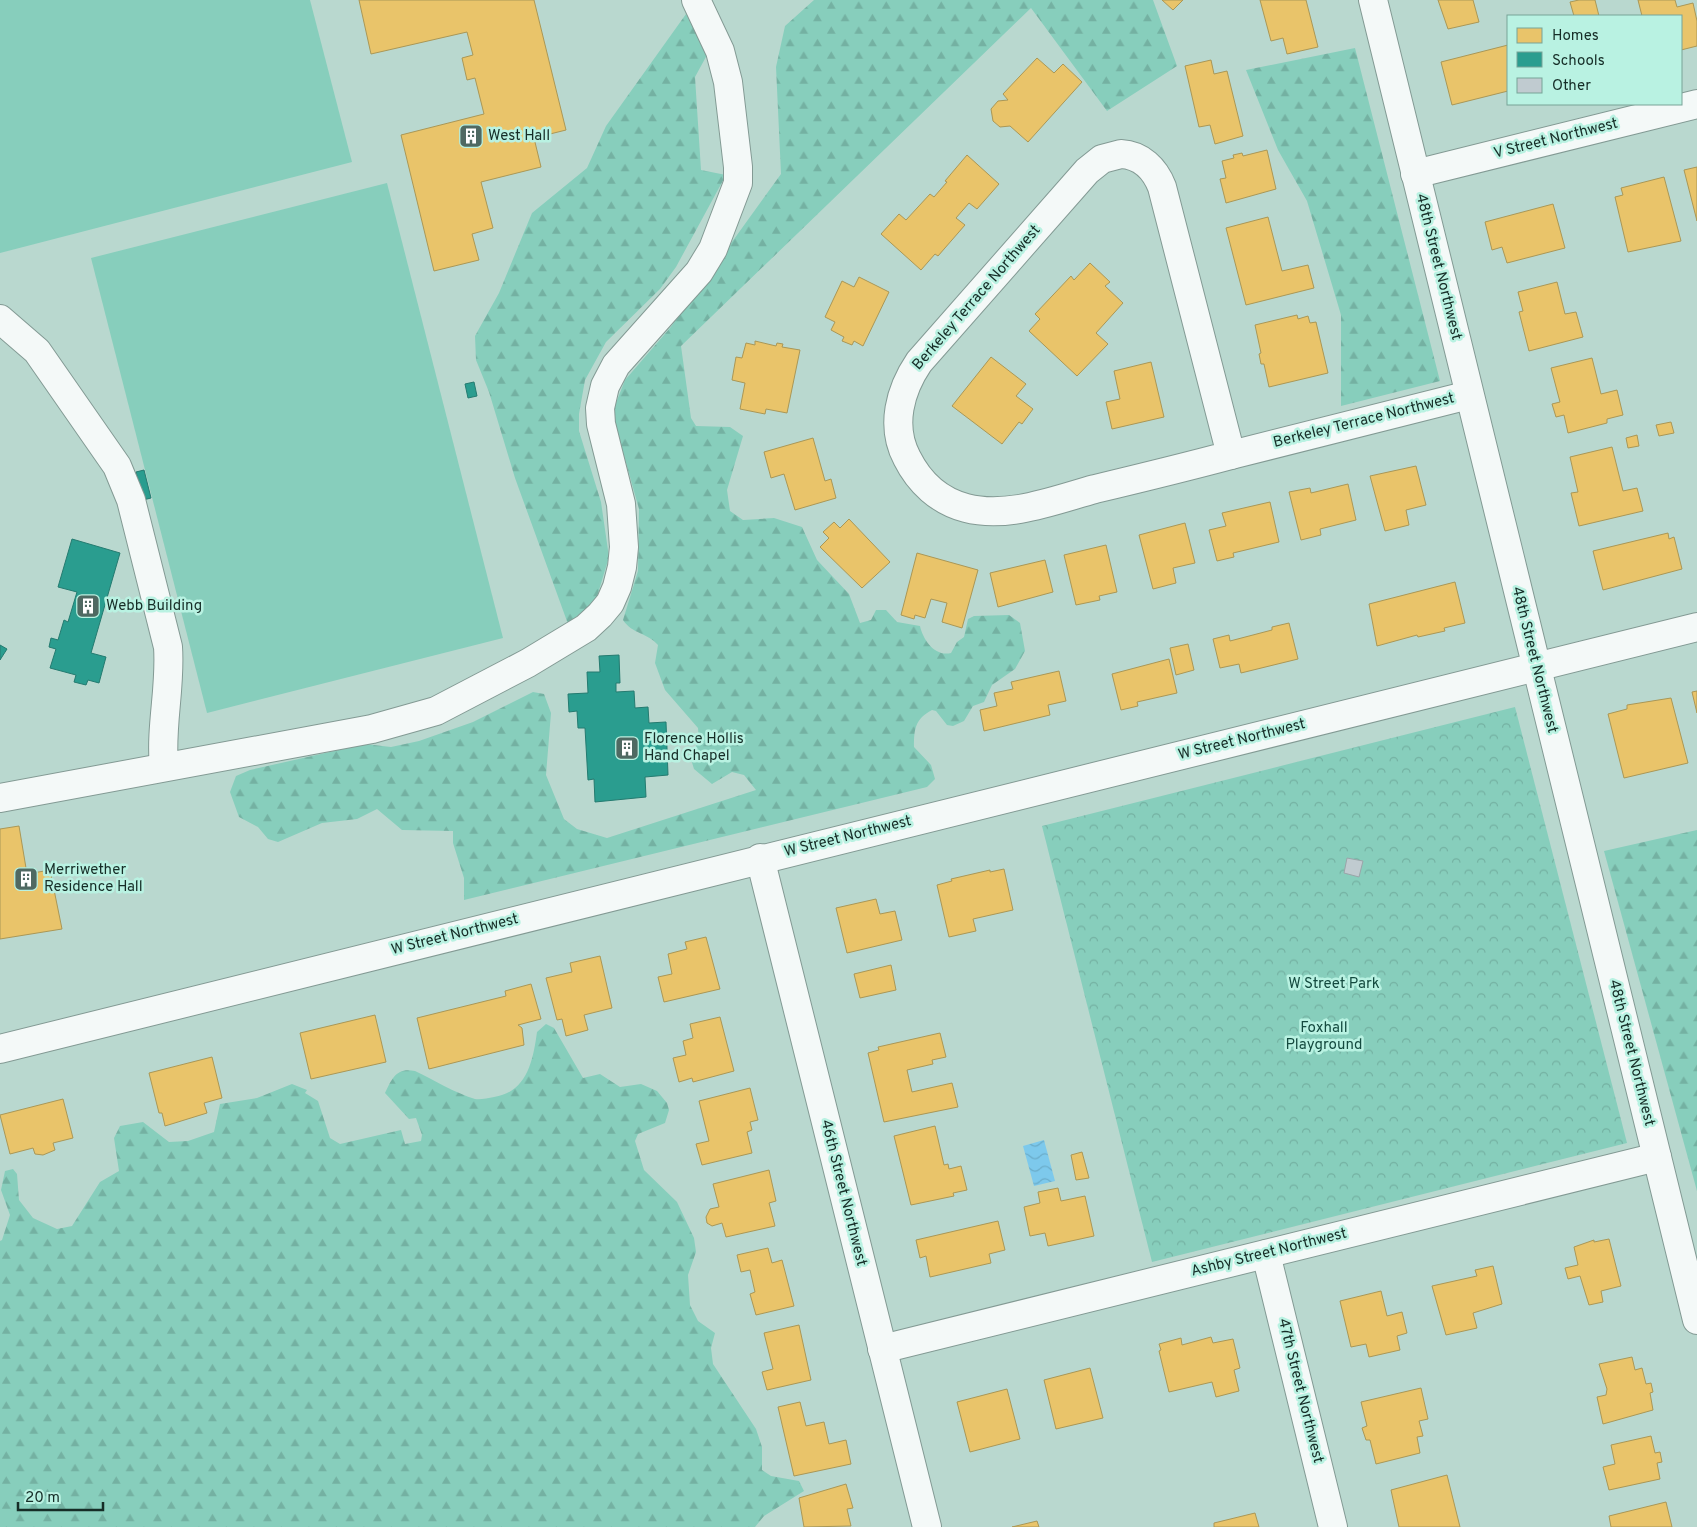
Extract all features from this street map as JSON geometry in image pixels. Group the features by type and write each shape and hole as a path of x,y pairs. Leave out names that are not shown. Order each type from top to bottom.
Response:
{"street":[{"path":"0,798 372,729 436,711 528,663 586,628 610,603 622,567 624,526 616,480 600,424 600,408 605,386 616,365 699,272 713,249 738,183 738,167 728,82 720,51 696,0"},
{"name":"48th Street Northwest","path":"1372,0 1697,1320"},
{"name":"V Street Northwest","path":"1415,174 1697,104"},
{"name":"Berkeley Terrace Northwest","path":"1231,455 1162,187 1153,170 1147,164 1130,155 1111,156 1102,159 1087,170 920,362 906,385 899,412 899,426 905,455 921,480 940,497 964,508 978,511 1020,508 1231,455 1469,395"},
{"path":"0,318 37,351 117,466 131,500 168,647 170,667 162,747 164,768"},
{"name":"W Street Northwest","path":"0,1049 760,858 1697,628"},
{"name":"46th Street Northwest","path":"760,858 927,1527"},
{"name":"Ashby Street Northwest","path":"882,1349 1657,1157"},
{"name":"47th Street Northwest","path":"1266,1254 1333,1527"}],"green space":[{"path":"0,0 310,0 352,162 0,253"},
{"path":"814,0 1153,0 1177,66 1107,111 1031,8 681,346 691,418 696,426 730,427 743,436 727,490 730,511 743,520 774,518 802,527 817,560 849,594 860,623 871,620 876,610 886,610 897,622 920,626 927,642 935,650 945,654 951,653 957,642 964,637 968,619 974,616 1009,615 1020,623 1025,651 1015,669 992,685 984,702 973,706 964,721 953,726 947,725 936,711 932,710 926,713 919,721 914,735 914,747 931,765 935,779 927,787 464,900 464,878 453,843 453,831 402,830 377,809 357,819 322,823 278,842 268,839 258,827 239,817 230,792 236,776 250,770 365,744 391,747 419,741 473,722 533,692 544,694 551,713 546,775 564,819 577,829 607,838 756,790 744,775 732,772 712,784 694,769 690,756 699,741 698,728 665,690 655,663 658,645 650,638 631,628 623,620 638,571 639,509 612,413 625,380 670,328 781,174 776,67 785,26"},
{"path":"686,14 707,55 695,77 701,170 726,175 676,267 660,289 606,342 585,380 579,414 579,431 601,502 609,557 596,600 568,624 515,478 489,392 476,360 475,336 499,293 532,213 587,168 606,126"},
{"path":"1355,48 1440,381 1341,406 1341,315 1307,201 1278,150 1246,70"},
{"path":"387,183 503,638 207,713 91,258"},
{"name":"W Street Park","path":"1515,707 1627,1143 1152,1262 1042,826"},
{"path":"1697,830 1697,1191 1604,851"},
{"path":"546,1024 554,1028 583,1078 600,1074 620,1087 641,1084 657,1091 667,1103 669,1110 665,1123 638,1134 635,1141 644,1170 677,1202 694,1238 696,1252 688,1275 690,1305 698,1321 715,1333 711,1348 713,1364 756,1429 762,1447 762,1470 771,1476 799,1481 804,1491 764,1516 755,1527 0,1527 0,1241 2,1240 10,1215 1,1190 5,1171 13,1169 17,1174 19,1200 33,1218 57,1229 72,1226 100,1182 119,1171 114,1138 120,1126 143,1122 169,1142 188,1141 214,1132 220,1104 257,1098 292,1084 307,1090 305,1093 318,1101 330,1138 340,1144 401,1130 405,1144 421,1141 422,1135 416,1118 409,1119 385,1093 399,1072 415,1071 452,1090 475,1099 505,1094 514,1089 526,1074 533,1054 537,1032"}],"water":[{"path":"1044,1140 1055,1181 1034,1186 1023,1146"}],"building: Homes":[{"name":"West Hall","path":"359,0 534,0 566,130 534,138 541,167 481,182 493,228 472,234 479,260 434,271 401,135 484,114 475,78 467,80 462,58 473,55 467,32 371,54"},
{"path":"1162,0 1183,0 1173,10"},
{"path":"1260,0 1306,0 1318,47 1287,54 1283,38 1271,41"},
{"path":"1438,0 1473,0 1479,22 1448,29"},
{"path":"1595,0 1599,15 1574,15 1570,2"},
{"path":"1638,0 1675,0 1677,7 1693,3 1697,21 1697,46 1682,50 1682,15 1642,15"},
{"path":"1507,45 1507,91 1452,105 1441,62"},
{"path":"1037,58 1054,73 1063,64 1082,82 1028,142 1010,126 1000,127 993,121 991,109 998,101 1008,100 1003,94"},
{"path":"1211,60 1214,74 1227,71 1243,136 1215,144 1210,125 1199,127 1185,66"},
{"path":"1267,150 1276,189 1226,203 1220,179 1226,178 1222,161 1234,158 1233,155 1242,153 1243,156"},
{"path":"967,155 999,184 977,209 969,203 956,218 965,225 938,256 935,254 921,270 881,234 899,214 906,220 930,194 934,197"},
{"path":"1697,167 1697,221 1684,170"},
{"path":"1664,177 1681,241 1628,252 1615,197 1623,195 1621,188"},
{"path":"1553,204 1565,248 1507,263 1502,247 1492,250 1485,222"},
{"path":"1268,217 1282,271 1308,265 1314,288 1246,305 1226,228"},
{"path":"1090,263 1110,282 1105,286 1123,303 1096,333 1108,344 1077,376 1029,331 1040,319 1035,314 1071,276 1074,280"},
{"path":"859,277 889,292 863,346 854,341 852,345 842,341 844,337 831,330 835,322 825,317 842,281 854,287"},
{"path":"1557,282 1565,314 1576,312 1583,337 1529,351 1519,312 1523,311 1518,292"},
{"path":"1297,315 1298,319 1308,316 1310,323 1316,322 1328,373 1269,387 1264,364 1261,364 1259,354 1261,353 1255,325"},
{"path":"755,341 776,346 777,343 783,344 782,347 800,350 787,413 766,409 765,414 740,409 745,383 732,380 736,357 742,358 746,343 755,345"},
{"path":"991,357 1026,384 1016,396 1033,409 1022,424 1019,422 1002,444 952,406"},
{"path":"1592,358 1601,394 1617,390 1623,415 1607,419 1607,423 1568,433 1564,415 1556,417 1552,404 1560,402 1551,368"},
{"path":"1151,362 1164,417 1112,429 1106,402 1120,399 1114,371"},
{"path":"1671,422 1674,433 1659,436 1656,425"},
{"path":"1637,435 1639,446 1628,448 1626,438"},
{"path":"813,438 825,481 831,479 836,498 795,510 784,474 771,478 764,452"},
{"path":"1612,447 1623,491 1637,488 1643,511 1579,526 1571,493 1578,492 1570,457"},
{"path":"1416,466 1426,505 1406,510 1409,525 1385,531 1370,476"},
{"path":"1348,484 1356,520 1320,529 1321,535 1301,540 1289,492 1310,488 1311,493"},
{"path":"1270,502 1279,542 1233,553 1234,557 1217,561 1209,530 1226,526 1222,513"},
{"path":"849,519 890,562 862,588 820,547 829,538 823,532 834,522 840,528"},
{"path":"1185,523 1195,563 1173,568 1176,583 1153,589 1139,535"},
{"path":"1668,533 1669,539 1674,537 1682,569 1603,590 1593,551"},
{"path":"1106,545 1117,592 1099,596 1100,600 1076,605 1064,555"},
{"path":"917,553 978,570 962,628 942,622 947,603 931,599 925,618 915,615 914,619 901,615"},
{"path":"1045,560 1053,592 998,607 990,573"},
{"path":"1455,582 1465,623 1444,628 1445,631 1418,637 1417,635 1377,646 1369,604"},
{"path":"1289,623 1298,659 1241,673 1239,664 1220,668 1213,639 1229,635 1230,641 1272,630 1272,627"},
{"path":"1188,644 1194,670 1176,675 1170,648"},
{"path":"1169,659 1177,693 1137,702 1138,706 1121,710 1112,674"},
{"path":"1059,671 1066,701 1048,705 1050,715 984,731 980,710 997,706 994,693 1013,689 1011,682"},
{"path":"1697,691 1697,713 1692,692"},
{"path":"1671,698 1688,763 1624,778 1608,714 1627,709 1627,705"},
{"name":"Merriwether Residence Hall","path":"19,826 27,874 50,870 62,929 0,939 0,829"},
{"path":"1004,869 1013,910 973,919 976,931 949,937 937,885 952,881 951,879 990,870 990,872"},
{"path":"876,899 880,914 895,911 902,940 847,953 836,908"},
{"path":"706,937 720,989 664,1002 658,977 672,974 668,954 687,949 685,942"},
{"path":"600,956 612,1008 584,1015 588,1030 566,1036 562,1019 557,1020 546,978 572,972 570,963"},
{"path":"891,965 896,990 860,998 854,974"},
{"path":"531,984 541,1019 518,1025 522,1028 524,1045 429,1069 417,1018 506,996 505,991"},
{"path":"375,1015 386,1062 311,1079 300,1033"},
{"path":"720,1017 734,1071 693,1082 692,1078 679,1082 673,1058 686,1055 683,1041 693,1038 690,1024"},
{"path":"940,1033 946,1057 932,1060 933,1064 907,1070 912,1092 952,1083 958,1107 884,1122 868,1053 879,1050 878,1047"},
{"path":"212,1057 222,1098 204,1103 207,1113 165,1126 162,1113 159,1113 149,1073"},
{"path":"750,1088 758,1120 750,1122 752,1130 747,1132 752,1153 702,1165 696,1144 709,1141 699,1101"},
{"path":"63,1099 73,1138 53,1143 55,1150 43,1155 35,1154 33,1148 10,1154 0,1115"},
{"path":"935,1126 944,1165 948,1164 949,1169 961,1166 967,1190 953,1193 954,1196 911,1205 894,1136"},
{"path":"1082,1152 1089,1178 1076,1180 1071,1155"},
{"path":"769,1170 776,1201 769,1203 775,1226 726,1237 722,1223 712,1226 707,1223 706,1217 710,1209 719,1207 713,1184"},
{"path":"1058,1188 1061,1201 1085,1196 1094,1236 1048,1246 1045,1233 1030,1236 1024,1207 1040,1203 1038,1192"},
{"path":"998,1221 1005,1250 989,1254 991,1263 930,1277 926,1256 920,1258 916,1240"},
{"path":"1609,1239 1621,1286 1601,1291 1603,1302 1589,1305 1580,1276 1568,1279 1565,1268 1578,1265 1574,1247 1594,1240 1594,1242"},
{"path":"768,1248 772,1263 782,1260 794,1306 756,1315 750,1294 755,1292 750,1270 741,1272 737,1255"},
{"path":"1493,1266 1502,1304 1473,1313 1477,1328 1446,1335 1432,1286 1477,1276 1475,1270"},
{"path":"1381,1291 1387,1316 1402,1312 1407,1333 1397,1336 1400,1350 1369,1357 1366,1344 1351,1347 1340,1301"},
{"path":"799,1325 811,1380 767,1390 762,1372 773,1369 764,1333"},
{"path":"1211,1337 1213,1343 1233,1339 1240,1368 1234,1370 1239,1391 1216,1397 1212,1382 1169,1392 1159,1344 1181,1338 1182,1345"},
{"path":"1632,1357 1635,1370 1642,1368 1646,1384 1651,1383 1653,1392 1650,1393 1653,1410 1603,1424 1597,1397 1606,1395 1607,1389 1599,1364"},
{"path":"1090,1368 1103,1418 1056,1429 1044,1380"},
{"path":"1421,1388 1428,1419 1419,1421 1423,1436 1417,1437 1420,1453 1376,1464 1370,1440 1366,1440 1362,1428 1367,1426 1361,1402"},
{"path":"1007,1389 1020,1439 970,1452 957,1402"},
{"path":"800,1402 806,1426 824,1422 829,1444 846,1440 851,1464 794,1476 778,1407"},
{"path":"1651,1436 1655,1453 1660,1452 1662,1462 1657,1463 1660,1479 1609,1490 1603,1467 1615,1464 1611,1445"},
{"path":"1447,1475 1460,1527 1399,1527 1391,1490"},
{"path":"846,1484 853,1508 847,1509 851,1526 804,1527 799,1498"},
{"path":"1666,1502 1672,1527 1611,1527 1609,1516"},
{"path":"1255,1513 1259,1527 1214,1527 1214,1523"},
{"path":"1037,1521 1039,1527 1012,1527"}],"building: Schools":[{"path":"474,382 477,396 468,398 465,384"},
{"path":"144,470 151,498 143,500 136,472"},
{"name":"Webb Building","path":"72,539 120,553 91,653 106,657 99,683 88,680 86,685 74,682 76,675 50,668 56,649 49,647 51,638 58,640 64,620 68,622 77,592 58,587"},
{"path":"0,645 7,649 0,660"},
{"name":"Florence Hollis Hand Chapel","path":"619,655 620,683 616,683 616,692 634,691 635,708 648,707 649,723 666,722 668,775 645,777 646,797 595,802 594,779 588,780 585,728 578,728 577,711 569,712 568,694 588,693 587,672 600,672 599,656"}],"building: Other":[{"path":"1347,858 1363,861 1359,877 1344,873"}],"place":[{"name":"West Hall","path":"471,136"},
{"name":"Webb Building","path":"88,606"},
{"name":"Florence Hollis Hand Chapel","path":"627,748"},
{"name":"Merriwether Residence Hall","path":"26,879"}],"park label":[{"name":"Foxhall Playground","path":"1324,1036"}]}
